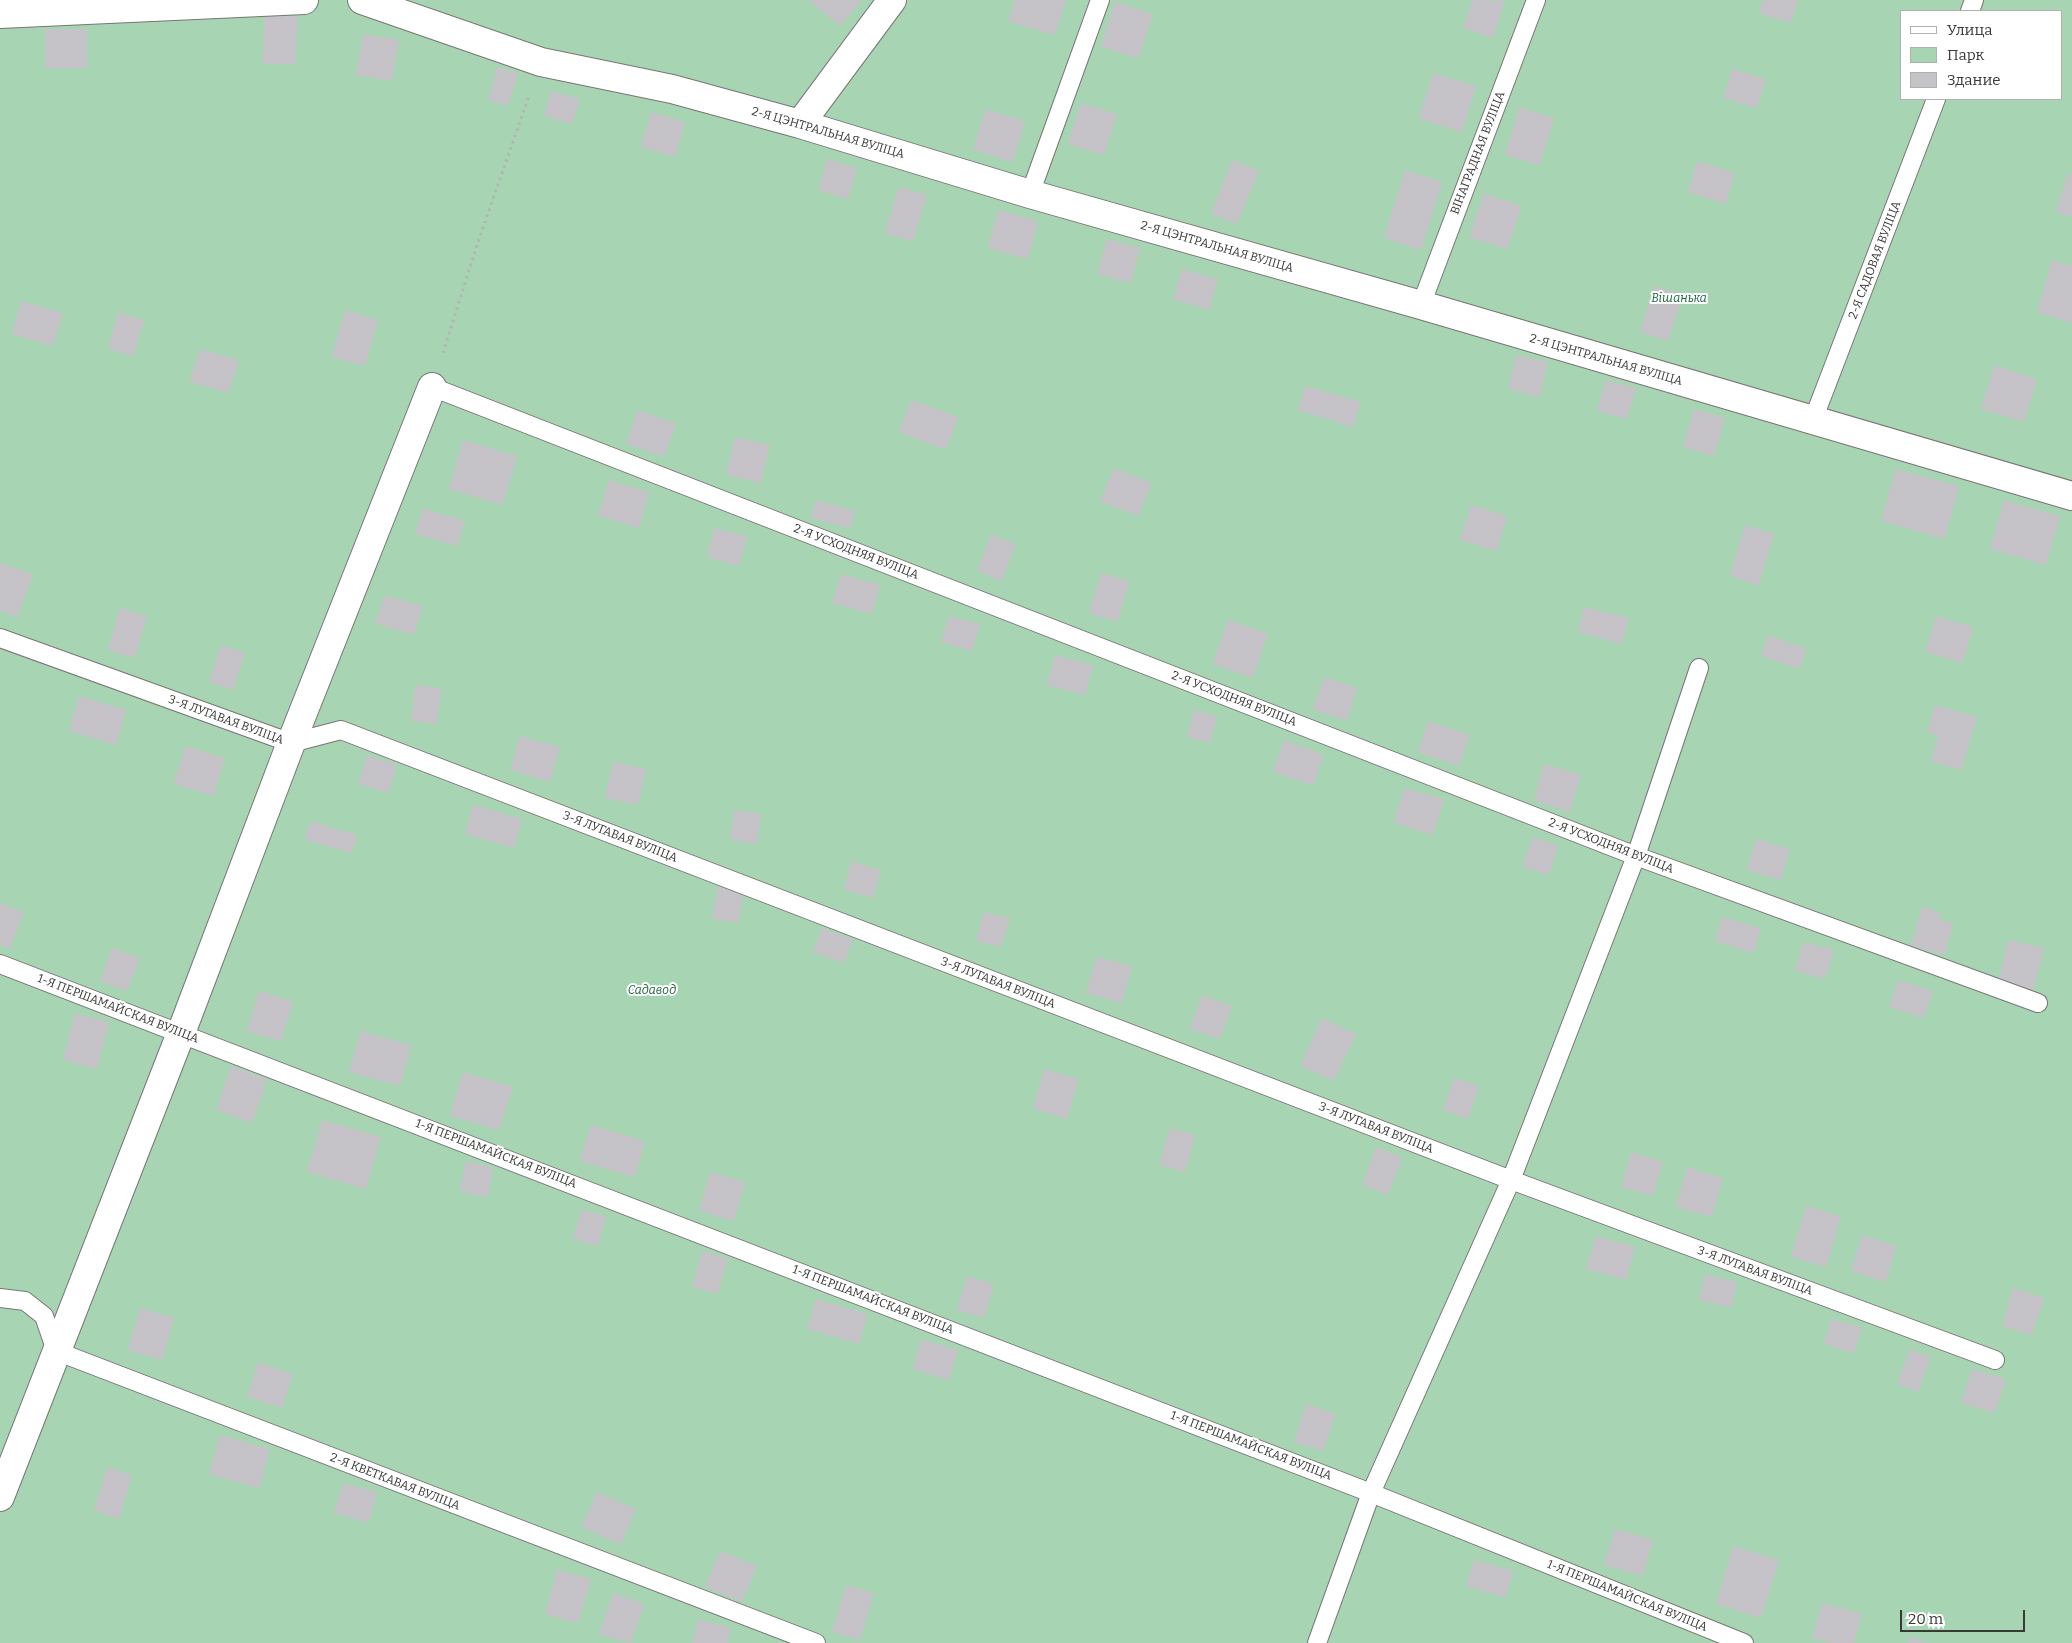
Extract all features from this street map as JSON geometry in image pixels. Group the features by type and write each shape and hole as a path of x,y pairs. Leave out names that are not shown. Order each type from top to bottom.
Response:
{"street":[{"path":"0,14 304,0"},
{"name":"2-Я ЦЭНТРАЛЬНАЯ ВУЛІЦА","path":"362,0 541,62 672,89 800,124 1030,194 1421,305 2072,496"},
{"path":"800,124 892,0"},
{"path":"0,1497 181,1033 291,744 432,387"}],"lane":[{"path":"1030,194 1100,0"},
{"name":"ВІНАГРАДНАЯ ВУЛІЦА","path":"1421,305 1536,0"},
{"name":"2-Я САДОВАЯ ВУЛІЦА","path":"1813,420 1936,100"},
{"name":"2-Я УСХОДНЯЯ ВУЛІЦА","path":"432,387 1636,856 2038,1003"},
{"name":"3-Я ЛУГАВАЯ ВУЛІЦА","path":"0,638 291,744 341,730 1511,1180 1994,1360"},
{"path":"1317,1643 1371,1493 1511,1180 1636,856 1699,668"},
{"name":"1-Я ПЕРШАМАЙСКАЯ ВУЛІЦА","path":"0,964 1371,1493 1744,1643"},
{"path":"0,1298 25,1301 44,1316 56,1351"},
{"name":"2-Я КВЕТКАВАЯ ВУЛІЦА","path":"56,1351 816,1643"}],"path":[{"path":"432,387 478,242 541,62"}],"green space":[{"name":"Садавод","path":"0,0 2072,0 2072,1643 0,1643"}],"building":[{"path":"808,0 862,0 840,26"},
{"path":"1015,0 1066,0 1055,35 1008,21"},
{"path":"1472,0 1505,1 1493,38 1463,28"},
{"path":"1763,0 1798,0 1791,23 1759,13"},
{"path":"1115,2 1153,14 1139,58 1101,47"},
{"path":"265,14 298,16 295,65 262,63"},
{"path":"45,29 87,29 87,68 45,68"},
{"path":"363,34 399,40 392,81 356,75"},
{"path":"497,67 518,73 508,106 488,100"},
{"path":"1732,69 1766,79 1757,108 1723,98"},
{"path":"1433,73 1476,86 1462,132 1419,119"},
{"path":"551,91 580,99 572,124 544,116"},
{"path":"1081,103 1117,114 1104,155 1068,144"},
{"path":"1519,107 1554,118 1540,165 1505,155"},
{"path":"985,109 1025,121 1013,162 973,150"},
{"path":"651,112 685,122 675,157 641,147"},
{"path":"827,159 857,168 848,199 818,190"},
{"path":"1232,160 1259,171 1237,224 1211,214"},
{"path":"1697,161 1735,173 1726,204 1688,192"},
{"path":"1405,170 1442,182 1421,250 1384,238"},
{"path":"2068,173 2072,174 2072,217 2056,212"},
{"path":"899,187 927,195 913,242 885,233"},
{"path":"1484,193 1522,206 1507,249 1469,237"},
{"path":"998,210 1038,221 1028,259 988,248"},
{"path":"1107,239 1140,248 1131,283 1097,274"},
{"path":"2052,260 2072,266 2072,323 2037,312"},
{"path":"1182,269 1218,279 1209,310 1173,299"},
{"path":"1654,286 1683,295 1668,341 1640,332"},
{"path":"21,301 63,313 53,346 12,334"},
{"path":"345,310 378,320 365,366 332,357"},
{"path":"118,312 144,320 134,356 108,349"},
{"path":"200,349 239,360 229,393 190,382"},
{"path":"1516,355 1548,362 1540,397 1508,389"},
{"path":"1994,365 2037,379 2024,422 1981,409"},
{"path":"1606,380 1636,388 1627,419 1597,411"},
{"path":"1305,386 1361,402 1353,427 1298,410"},
{"path":"911,400 958,417 946,450 899,432"},
{"path":"1694,409 1725,418 1714,456 1683,447"},
{"path":"638,410 676,424 664,457 626,444"},
{"path":"735,437 770,445 761,483 726,475"},
{"path":"463,440 517,456 503,505 449,489"},
{"path":"1114,468 1152,483 1138,516 1100,501"},
{"path":"1896,469 1959,486 1945,539 1881,521"},
{"path":"609,480 649,492 639,528 598,516"},
{"path":"816,500 855,511 850,528 811,518"},
{"path":"2004,500 2060,516 2046,565 1990,549"},
{"path":"1471,505 1507,516 1497,551 1460,540"},
{"path":"423,508 465,521 457,546 415,534"},
{"path":"1745,525 1774,534 1759,585 1730,576"},
{"path":"714,528 747,536 739,566 707,557"},
{"path":"991,534 1016,544 1002,581 977,571"},
{"path":"0,563 33,574 18,617 0,611"},
{"path":"1101,573 1129,581 1118,622 1089,613"},
{"path":"841,574 880,585 872,614 832,603"},
{"path":"385,595 423,606 414,635 375,623"},
{"path":"1584,607 1629,618 1622,644 1578,632"},
{"path":"120,608 147,616 135,658 108,650"},
{"path":"949,616 980,624 972,651 941,642"},
{"path":"1936,616 1973,627 1963,663 1925,652"},
{"path":"1228,620 1268,633 1253,678 1213,664"},
{"path":"1768,635 1807,649 1799,669 1761,656"},
{"path":"221,645 245,653 233,690 209,682"},
{"path":"1055,655 1093,665 1085,695 1047,685"},
{"path":"1324,677 1357,688 1347,720 1313,710"},
{"path":"415,685 441,688 437,724 411,721"},
{"path":"79,696 126,710 116,745 69,731"},
{"path":"1935,705 1977,717 1961,770 1931,761 1938,736 1927,732"},
{"path":"1194,710 1217,716 1210,743 1187,737"},
{"path":"1428,721 1470,735 1459,766 1418,752"},
{"path":"520,736 560,747 550,782 510,770"},
{"path":"1284,740 1324,755 1313,786 1273,772"},
{"path":"185,746 225,758 214,796 174,784"},
{"path":"367,755 397,764 389,793 358,784"},
{"path":"613,762 646,769 638,805 605,798"},
{"path":"1544,764 1581,775 1570,812 1534,801"},
{"path":"1404,788 1444,799 1433,835 1394,823"},
{"path":"473,805 522,819 514,848 465,834"},
{"path":"734,810 761,814 757,844 730,840"},
{"path":"310,821 357,835 352,853 305,840"},
{"path":"1532,837 1558,845 1549,875 1523,867"},
{"path":"1756,839 1790,849 1781,880 1747,870"},
{"path":"851,861 881,870 873,898 844,890"},
{"path":"718,887 744,892 738,923 712,919"},
{"path":"0,903 24,912 10,949 0,945"},
{"path":"1922,907 1941,912 1939,919 1953,923 1945,955 1911,946"},
{"path":"984,912 1010,918 1001,947 976,941"},
{"path":"1722,917 1761,928 1754,953 1715,941"},
{"path":"822,928 853,939 844,963 813,952"},
{"path":"2008,940 2044,948 2033,991 1998,983"},
{"path":"1803,942 1834,950 1825,979 1795,971"},
{"path":"112,948 140,958 127,991 100,981"},
{"path":"1096,957 1132,966 1122,1003 1086,993"},
{"path":"1898,980 1933,991 1924,1018 1889,1007"},
{"path":"259,991 293,1001 281,1041 247,1031"},
{"path":"1202,995 1232,1006 1220,1039 1190,1029"},
{"path":"75,1013 109,1022 97,1069 63,1060"},
{"path":"1322,1018 1356,1034 1334,1081 1300,1066"},
{"path":"361,1031 411,1045 400,1086 349,1072"},
{"path":"231,1066 267,1079 252,1123 216,1110"},
{"path":"1044,1069 1079,1079 1067,1119 1033,1109"},
{"path":"463,1072 513,1087 499,1130 450,1116"},
{"path":"1454,1078 1479,1086 1468,1119 1443,1110"},
{"path":"322,1120 381,1137 366,1189 307,1172"},
{"path":"591,1125 645,1141 635,1177 580,1161"},
{"path":"1170,1128 1195,1135 1185,1172 1159,1165"},
{"path":"1376,1147 1402,1157 1388,1195 1362,1185"},
{"path":"1631,1152 1663,1162 1653,1196 1621,1187"},
{"path":"466,1161 493,1167 488,1197 460,1192"},
{"path":"1687,1167 1723,1178 1712,1217 1676,1207"},
{"path":"710,1172 745,1182 734,1221 699,1211"},
{"path":"1806,1206 1841,1216 1826,1267 1791,1257"},
{"path":"581,1210 606,1216 598,1246 573,1239"},
{"path":"1862,1235 1896,1246 1886,1282 1851,1271"},
{"path":"1596,1236 1635,1247 1626,1280 1586,1269"},
{"path":"702,1251 728,1258 718,1294 692,1287"},
{"path":"1705,1274 1737,1282 1731,1308 1699,1300"},
{"path":"967,1276 994,1284 984,1318 957,1310"},
{"path":"2013,1288 2044,1298 2032,1335 2002,1326"},
{"path":"816,1299 868,1314 859,1344 807,1329"},
{"path":"140,1308 174,1318 162,1360 128,1350"},
{"path":"1831,1319 1862,1327 1854,1353 1824,1344"},
{"path":"921,1339 958,1350 949,1380 913,1369"},
{"path":"1910,1349 1931,1357 1918,1392 1897,1384"},
{"path":"258,1362 293,1374 282,1408 247,1397"},
{"path":"1972,1369 2006,1379 1995,1413 1961,1403"},
{"path":"1306,1404 1336,1414 1323,1451 1294,1442"},
{"path":"220,1435 270,1449 259,1488 209,1474"},
{"path":"107,1467 132,1475 119,1519 94,1511"},
{"path":"343,1483 377,1492 369,1523 334,1513"},
{"path":"597,1492 636,1509 621,1544 581,1527"},
{"path":"1615,1529 1653,1540 1643,1576 1604,1565"},
{"path":"1733,1546 1779,1560 1761,1618 1716,1604"},
{"path":"720,1551 757,1566 742,1602 705,1587"},
{"path":"1474,1560 1513,1571 1506,1598 1466,1586"},
{"path":"557,1569 591,1579 578,1623 545,1614"},
{"path":"846,1585 874,1593 860,1640 832,1632"},
{"path":"613,1593 644,1604 631,1643 599,1634"},
{"path":"1822,1603 1862,1614 1854,1643 1832,1643 1812,1638"},
{"path":"699,1619 731,1628 727,1643 692,1643"},
{"path":"1910,1637 1928,1643 1908,1643"}],"park label":[{"name":"Вішанька","path":"1679,299"}]}
